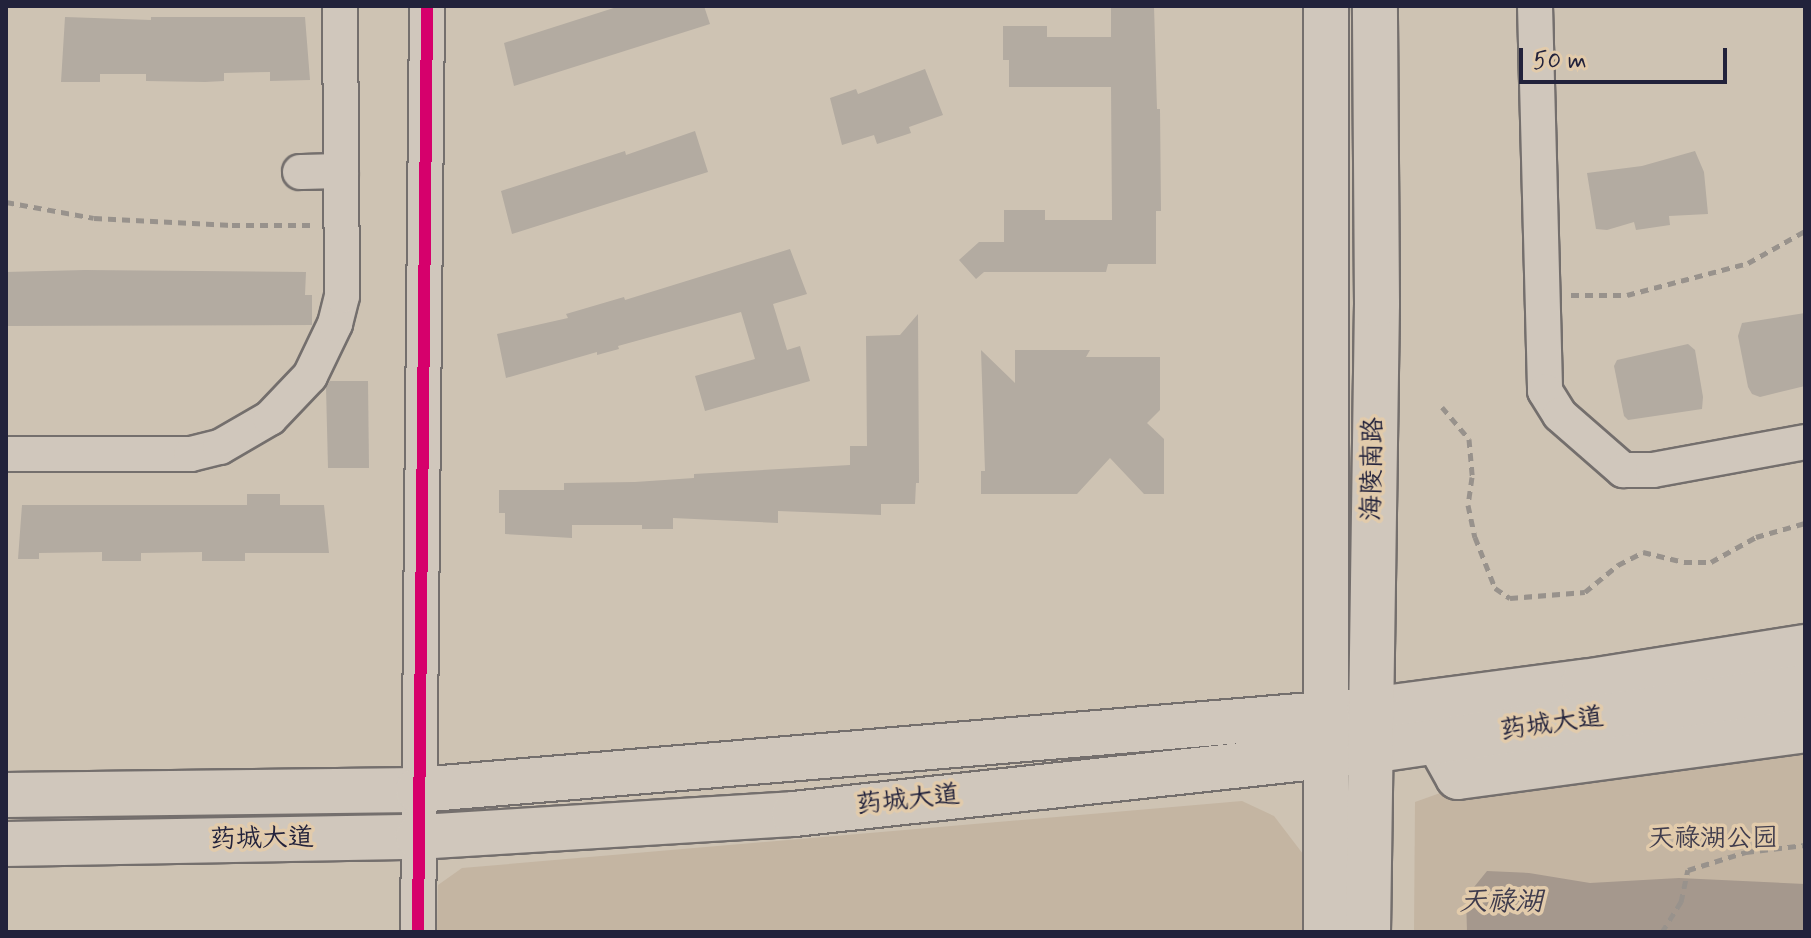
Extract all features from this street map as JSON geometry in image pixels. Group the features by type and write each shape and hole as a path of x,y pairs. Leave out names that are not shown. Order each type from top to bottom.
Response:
{"main road":[{"name":"海陵南路","path":"1326,6 1349,732 1368,932"},
{"name":"海陵南路","path":"1326,932 1349,732 1377,304 1375,6"},
{"name":"药城大道","path":"6,844 418,837 794,814 1349,732 1584,682 1805,647"},
{"name":"药城大道","path":"6,795 418,790 1349,732 1438,741 1805,687"},
{"path":"1438,741 1458,777 1805,730"}],"street":[{"path":"6,454 191,454 220,447 247,435 292,398 324,351 342,296 340,6"},
{"path":"418,932 427,6"},
{"path":"1535,6 1545,391 1560,415 1623,470 1653,470 1805,442"},
{"path":"300,172 341,171"}],"path":[{"path":"6,202 94,218 232,225 341,225"},
{"path":"1563,295 1627,295 1748,263 1805,231"},
{"path":"1442,407 1469,439 1472,477 1468,505 1475,537 1495,588 1510,598 1585,592 1618,565 1643,552 1684,562 1711,562 1756,537 1805,523"},
{"path":"1662,932 1681,902 1688,870 1746,852 1805,845"}],"green space":[{"name":"天禄湖公园","path":"1805,736 1805,932 1414,932 1415,802 1485,777"},
{"path":"1242,801 1274,816 1303,854 1303,932 437,932 438,885 462,868"}],"water":[{"name":"天禄湖","path":"1487,871 1529,873 1590,883 1679,878 1805,884 1805,932 1467,932 1466,897"}],"building":[{"path":"620,6 704,6 710,24 514,86 504,43"},
{"path":"1111,6 1154,6 1157,109 1160,109 1161,211 1156,211 1156,264 1108,264 1106,272 984,272 976,279 959,260 979,242 1004,242 1004,210 1045,210 1045,220 1112,220 1111,87 1009,87 1009,60 1003,60 1003,26 1047,26 1047,37 1111,37"},
{"path":"65,17 151,20 151,17 305,17 310,80 270,81 270,72 224,73 224,81 205,82 146,81 146,74 100,74 100,82 61,82"},
{"path":"925,69 943,115 909,127 911,133 877,144 874,135 842,145 830,98 856,89 858,94"},
{"path":"695,131 708,172 512,234 501,191 625,151 626,155"},
{"path":"1695,151 1704,172 1708,214 1669,216 1670,225 1636,230 1634,222 1607,230 1596,229 1587,173 1642,166"},
{"path":"790,249 807,294 773,304 787,350 800,346 810,381 705,411 695,376 755,359 741,312 618,346 619,349 597,355 597,352 506,378 497,334 568,318 566,314 624,297 625,300"},
{"path":"6,272 306,272 305,295 312,295 312,325 6,326"},
{"path":"1805,313 1805,386 1760,397 1752,394 1738,336 1742,323"},
{"path":"918,314 919,483 916,483 915,504 881,504 881,515 778,511 778,523 673,518 673,529 642,529 642,525 572,525 572,538 505,534 505,513 499,513 499,490 564,490 564,483 635,482 694,478 694,474 850,465 850,446 867,446 866,336 900,335"},
{"path":"1688,344 1695,350 1703,397 1702,409 1628,420 1624,416 1614,366 1617,360"},
{"path":"981,350 1015,383 1015,350 1090,350 1086,357 1160,357 1160,410 1147,423 1164,439 1164,494 1144,494 1110,458 1077,494 981,494 981,471 985,471"},
{"path":"330,381 368,381 369,468 328,468 326,387"},
{"path":"247,494 280,494 280,505 324,505 329,553 245,553 245,561 202,561 202,552 141,553 141,561 102,561 102,552 39,553 39,559 18,559 22,505 247,505"}],"cycle path":[{"path":"418,932 427,6"}]}
